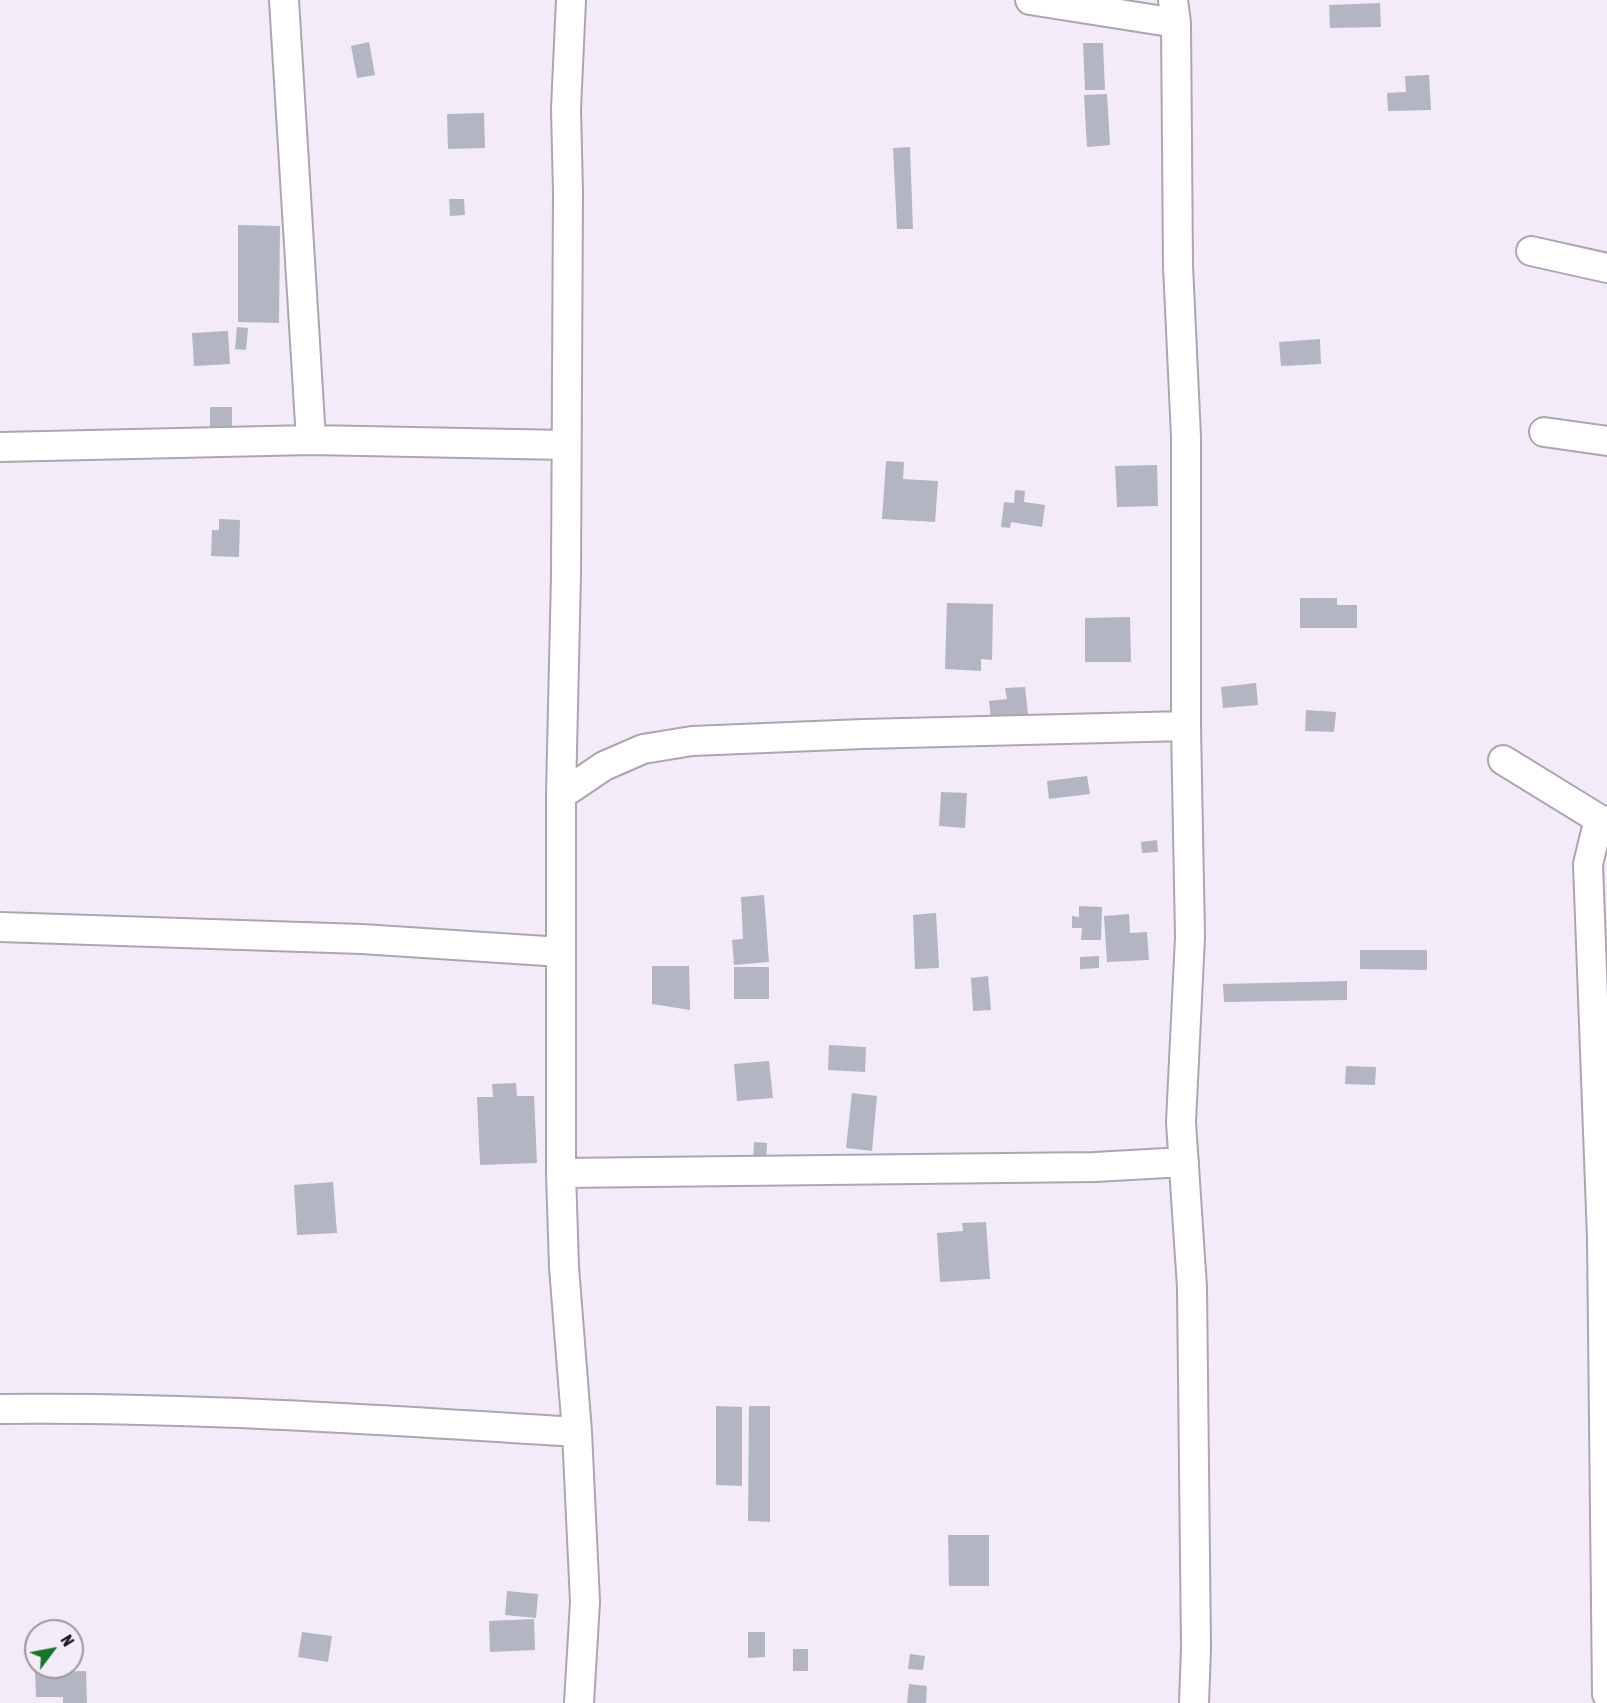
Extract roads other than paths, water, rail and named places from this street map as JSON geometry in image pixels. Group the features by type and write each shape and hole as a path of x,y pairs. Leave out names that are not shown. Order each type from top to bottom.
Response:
{"street":[{"path":"284,0 311,440"},
{"path":"571,0 566,109 568,192 561,795 561,1173 564,1266 577,1432 585,1602 579,1703"},
{"path":"1030,0 1174,12 1178,266 1186,437 1186,726 1190,937 1181,1122 1192,1287 1196,1636 1194,1703"},
{"path":"1531,251 1607,268"},
{"path":"1544,432 1607,441"},
{"path":"0,447 311,440 566,445"},
{"path":"561,795 604,766 643,749 692,741 1186,726"},
{"path":"1503,760 1603,820 1588,864 1602,1238 1607,1695"},
{"path":"0,927 362,939 561,952"},
{"path":"561,1173 1095,1167 1184,1162"},
{"path":"0,1408 83,1408 340,1417 577,1432"}]}
